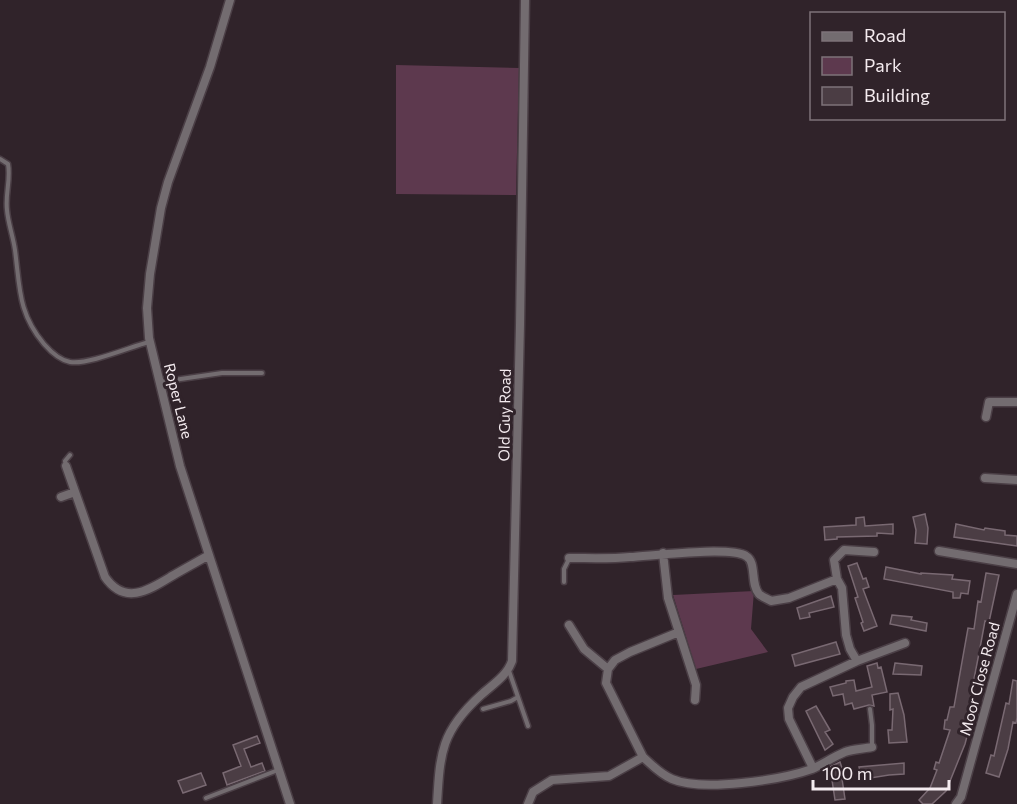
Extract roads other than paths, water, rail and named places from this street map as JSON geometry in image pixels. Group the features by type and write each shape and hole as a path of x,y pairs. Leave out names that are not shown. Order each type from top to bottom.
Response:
{"street":[{"name":"Roper Lane","path":"230,0 210,67 168,182 161,208 147,308 150,341 180,466 290,804"},
{"name":"Old Guy Road","path":"508,670 512,655 514,612 525,0"},
{"path":"986,417 988,397 1017,402"},
{"path":"66,466 105,578 120,592 145,591 209,555"},
{"path":"985,478 1017,480"},
{"path":"61,497 75,492"},
{"path":"857,661 849,649 842,588 837,579 834,560 844,550 874,552"},
{"path":"939,551 1017,564"},
{"path":"569,558 728,552 745,555 751,561 752,578 759,593 771,601 789,598 837,579"},
{"path":"663,554 668,598 696,685 695,700"},
{"name":"Moor Close Road","path":"956,804 961,797 1017,594"},
{"path":"568,625 584,649 608,669"},
{"path":"678,633 615,660 608,669 606,683 643,757 671,779 695,783 743,782 777,778 813,768 847,751 872,747"},
{"path":"813,768 789,719 788,708 793,697 801,687 857,661 905,643"},
{"path":"437,804 444,743 452,727 468,707 508,670"},
{"path":"528,804 533,792 552,780 609,776 643,757"}],"lane":[{"path":"0,159 8,164 9,171 6,209 15,248 20,300 34,332 49,350 61,359 71,362 85,361 150,341"},
{"path":"159,382 222,373 262,373"},
{"path":"66,466 64,461 70,455"},
{"path":"564,582 564,569 569,558"},
{"path":"508,670 528,726"},
{"path":"483,709 518,697"},
{"path":"870,710 872,747"},
{"path":"206,798 279,770"}]}
